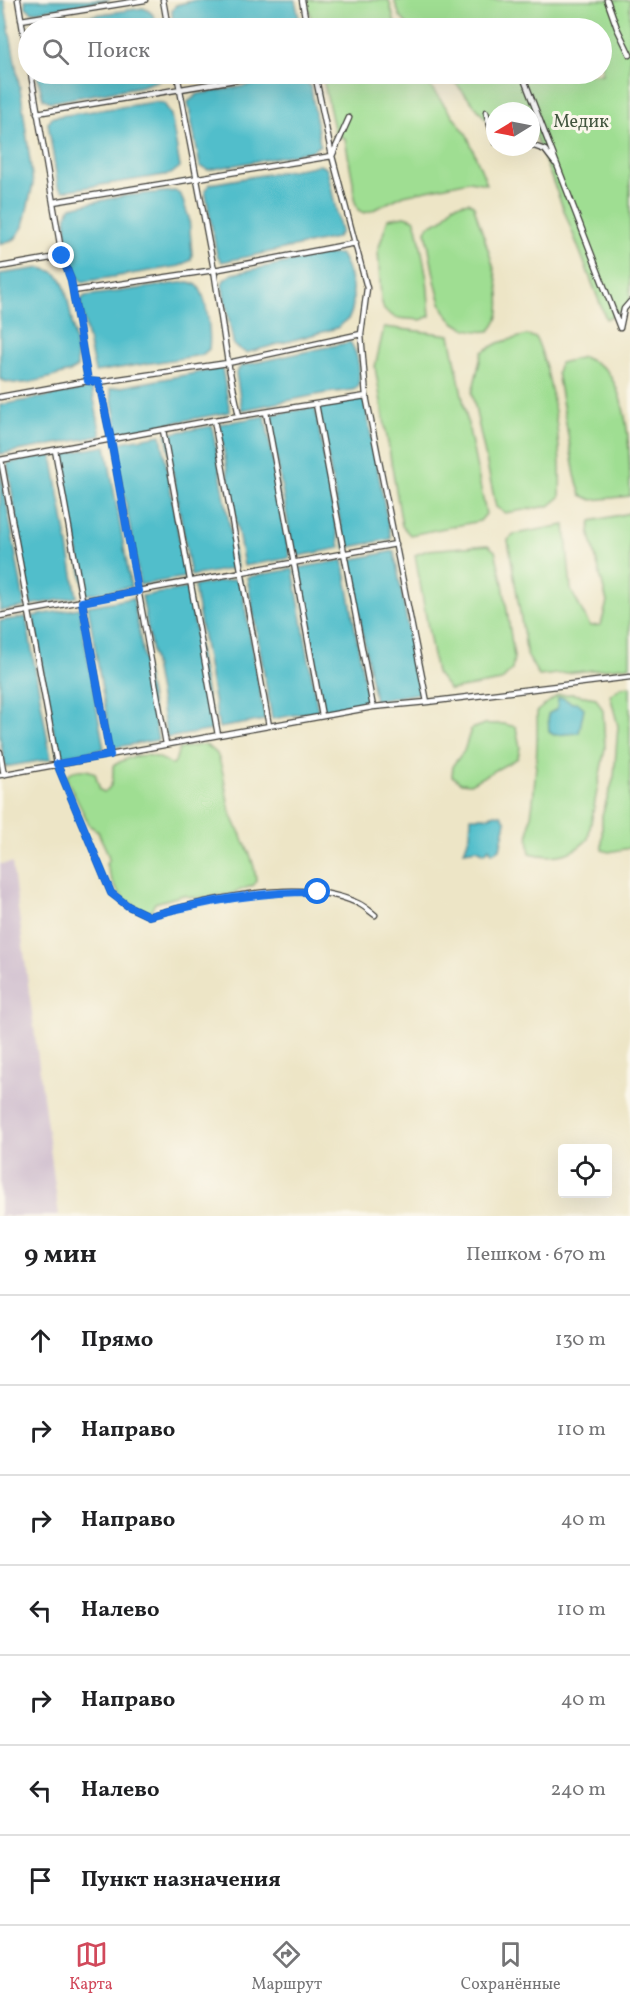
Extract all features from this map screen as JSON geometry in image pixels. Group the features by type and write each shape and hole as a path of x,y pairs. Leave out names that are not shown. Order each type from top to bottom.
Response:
{"lane":[{"path":"18,0 21,18"},
{"path":"34,18 146,0"},
{"path":"163,0 166,18"},
{"path":"302,0 305,18"},
{"path":"607,0 630,55"},
{"path":"33,84 62,256 73,291 88,381"},
{"path":"179,84 239,416"},
{"path":"38,112 210,84"},
{"path":"317,84 332,156 367,288 361,334 366,396 426,702"},
{"path":"526,84 620,328 624,309 630,302"},
{"path":"332,156 349,118"},
{"path":"540,148 545,150 558,167"},
{"path":"53,202 332,156"},
{"path":"73,291 214,270 356,243"},
{"path":"0,267 62,256"},
{"path":"0,397 88,381 99,382 228,363 361,334"},
{"path":"99,382 166,744"},
{"path":"366,396 214,420 0,460 57,764 111,893 128,906 149,916 197,903 278,891 318,892 356,902 375,915"},
{"path":"316,404 373,707"},
{"path":"266,412 322,716"},
{"path":"214,420 269,726"},
{"path":"163,430 218,735"},
{"path":"55,450 110,755"},
{"path":"0,616 396,544"},
{"path":"0,752 2,775 373,707 630,677"}],"shaded area":[{"path":"12,863 59,1216 0,1216 0,864"}],"green space":[{"path":"307,0 389,0 394,18 311,18"},
{"name":"Медик","path":"394,0 630,0 630,307 606,319 540,148 540,102 486,102 486,119 456,84 612,84 612,18 402,18"},
{"path":"324,84 429,84 467,135 487,184 469,181 404,195 364,213 358,210 354,199 345,139 335,133"},
{"path":"469,202 474,206 495,271 498,289 497,320 489,331 466,329 447,315 437,287 426,231 428,226 442,220 454,205"},
{"path":"404,216 414,219 417,226 427,279 430,316 421,320 396,318 384,310 381,299 378,250 388,219"},
{"path":"384,327 450,335 486,514 480,521 410,535 402,526 375,367"},
{"path":"527,335 536,338 548,374 556,416 560,459 560,497 549,506 505,513 496,507 472,393 482,352 498,343"},
{"path":"583,357 607,371 620,398 627,430 630,496 592,500 581,495 575,475 557,372 560,363"},
{"path":"630,513 630,666 539,676 527,655 508,540 515,534 565,525 571,590 590,626 601,625 607,602 589,531 591,521"},
{"path":"488,545 495,551 503,584 514,657 512,670 501,681 450,690 436,673 415,555 428,550"},
{"path":"630,686 630,848 609,852 602,850 602,815 614,777 618,726 610,695 621,687"},
{"path":"572,694 596,698 603,710 605,748 588,839 582,845 561,855 546,856 530,853 529,834 536,768 537,711 558,695"},
{"path":"485,724 504,724 516,727 520,747 518,758 470,784 461,783 452,776 453,765 464,751 471,729"},
{"path":"206,745 217,754 222,767 230,810 249,852 256,880 254,885 230,894 195,898 183,895 155,903 151,911 146,912 124,898 112,882 106,864 109,860 106,849 98,831 90,826 67,780 67,775 81,770 95,773 100,790 104,792 111,784 113,766 128,758 143,755 158,757 172,765 179,749"}],"water":[{"path":"0,0 4,0 22,100 33,184 23,227 15,239 0,244"},
{"path":"25,0 110,0 32,12 26,7"},
{"path":"196,0 295,0 299,18 172,18 172,11 176,5"},
{"path":"143,8 155,18 74,18"},
{"path":"39,84 148,84 51,102 43,99"},
{"path":"256,84 308,84 311,88 320,145 312,151 208,170 200,166 188,102 198,94"},
{"path":"154,102 164,103 171,115 180,167 171,174 63,191 58,186 48,123 53,117"},
{"path":"320,165 327,169 341,232 336,238 222,262 217,255 205,190 210,184"},
{"path":"175,191 181,195 189,218 191,260 180,266 82,282 74,267 66,233 66,222 71,207 123,196"},
{"path":"340,254 350,276 353,295 353,304 347,320 337,328 246,353 234,346 222,285 224,280 232,274 322,255"},
{"path":"41,268 57,275 64,285 72,322 77,367 70,372 35,382 8,382 0,379 0,274"},
{"path":"187,282 197,285 206,306 209,349 202,355 95,372 81,306 81,300 85,296"},
{"path":"350,342 359,364 358,387 353,390 326,393 242,410 236,373 241,366"},
{"path":"222,368 230,412 118,433 110,389"},
{"path":"92,388 101,436 0,454 0,405"},
{"path":"364,398 391,539 345,548 318,406"},
{"path":"315,407 340,548 294,557 269,415"},
{"path":"265,416 290,558 244,566 219,424"},
{"path":"212,426 237,568 191,576 166,434"},
{"path":"161,435 186,577 140,585 115,443"},
{"path":"106,446 131,587 85,595 61,454"},
{"path":"52,455 77,597 31,605 7,463"},
{"path":"0,466 25,607 0,611"},
{"path":"394,551 420,693 375,701 349,560"},
{"path":"343,560 368,702 323,710 298,568"},
{"path":"293,569 318,711 272,719 247,577"},
{"path":"240,578 265,720 219,728 194,586"},
{"path":"188,588 213,730 167,738 142,596"},
{"path":"133,598 158,740 112,748 88,606"},
{"path":"79,608 104,749 58,757 33,616"},
{"path":"26,617 51,759 5,767 0,737 0,621"},
{"path":"558,698 572,703 577,702 584,708 579,733 554,735 549,732 548,714 557,709"},
{"path":"501,815 506,822 500,849 492,853 489,848 485,853 477,849 464,851 470,834 471,817 486,817"}],"route":[{"path":"62,256 71,280 88,381 99,382 138,591 82,602 110,755 57,764 111,893 128,906 149,916 197,903 278,891 318,892"}]}
